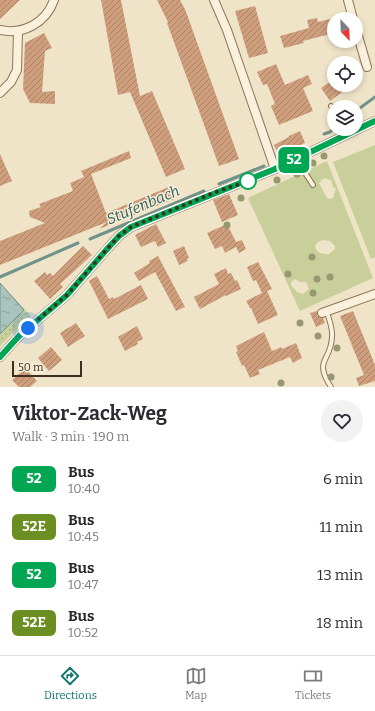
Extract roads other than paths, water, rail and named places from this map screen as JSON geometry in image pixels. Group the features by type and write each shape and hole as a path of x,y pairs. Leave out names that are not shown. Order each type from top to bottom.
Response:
{"street":[{"path":"0,30 18,31 37,24 48,13 54,0"},
{"path":"215,0 275,169"},
{"path":"348,0 351,12"},
{"path":"0,93 12,82 17,70 18,31"},
{"path":"362,48 367,67"},
{"path":"363,126 375,121"},
{"path":"0,357 19,336 67,295 119,236 131,227 275,169 341,136"},
{"path":"325,312 375,294"}],"lane":[{"path":"296,159 313,186"},
{"path":"325,312 332,331 332,337 322,368 332,387"}],"water":[{"path":"0,283 24,310 0,334"}],"waterway":[{"name":"Stufenbach","path":"363,106 375,97"},
{"name":"Stufenbach","path":"219,184 264,166"},
{"name":"Stufenbach","path":"90,239 204,191"},
{"name":"Stufenbach","path":"0,277 78,243"}]}
